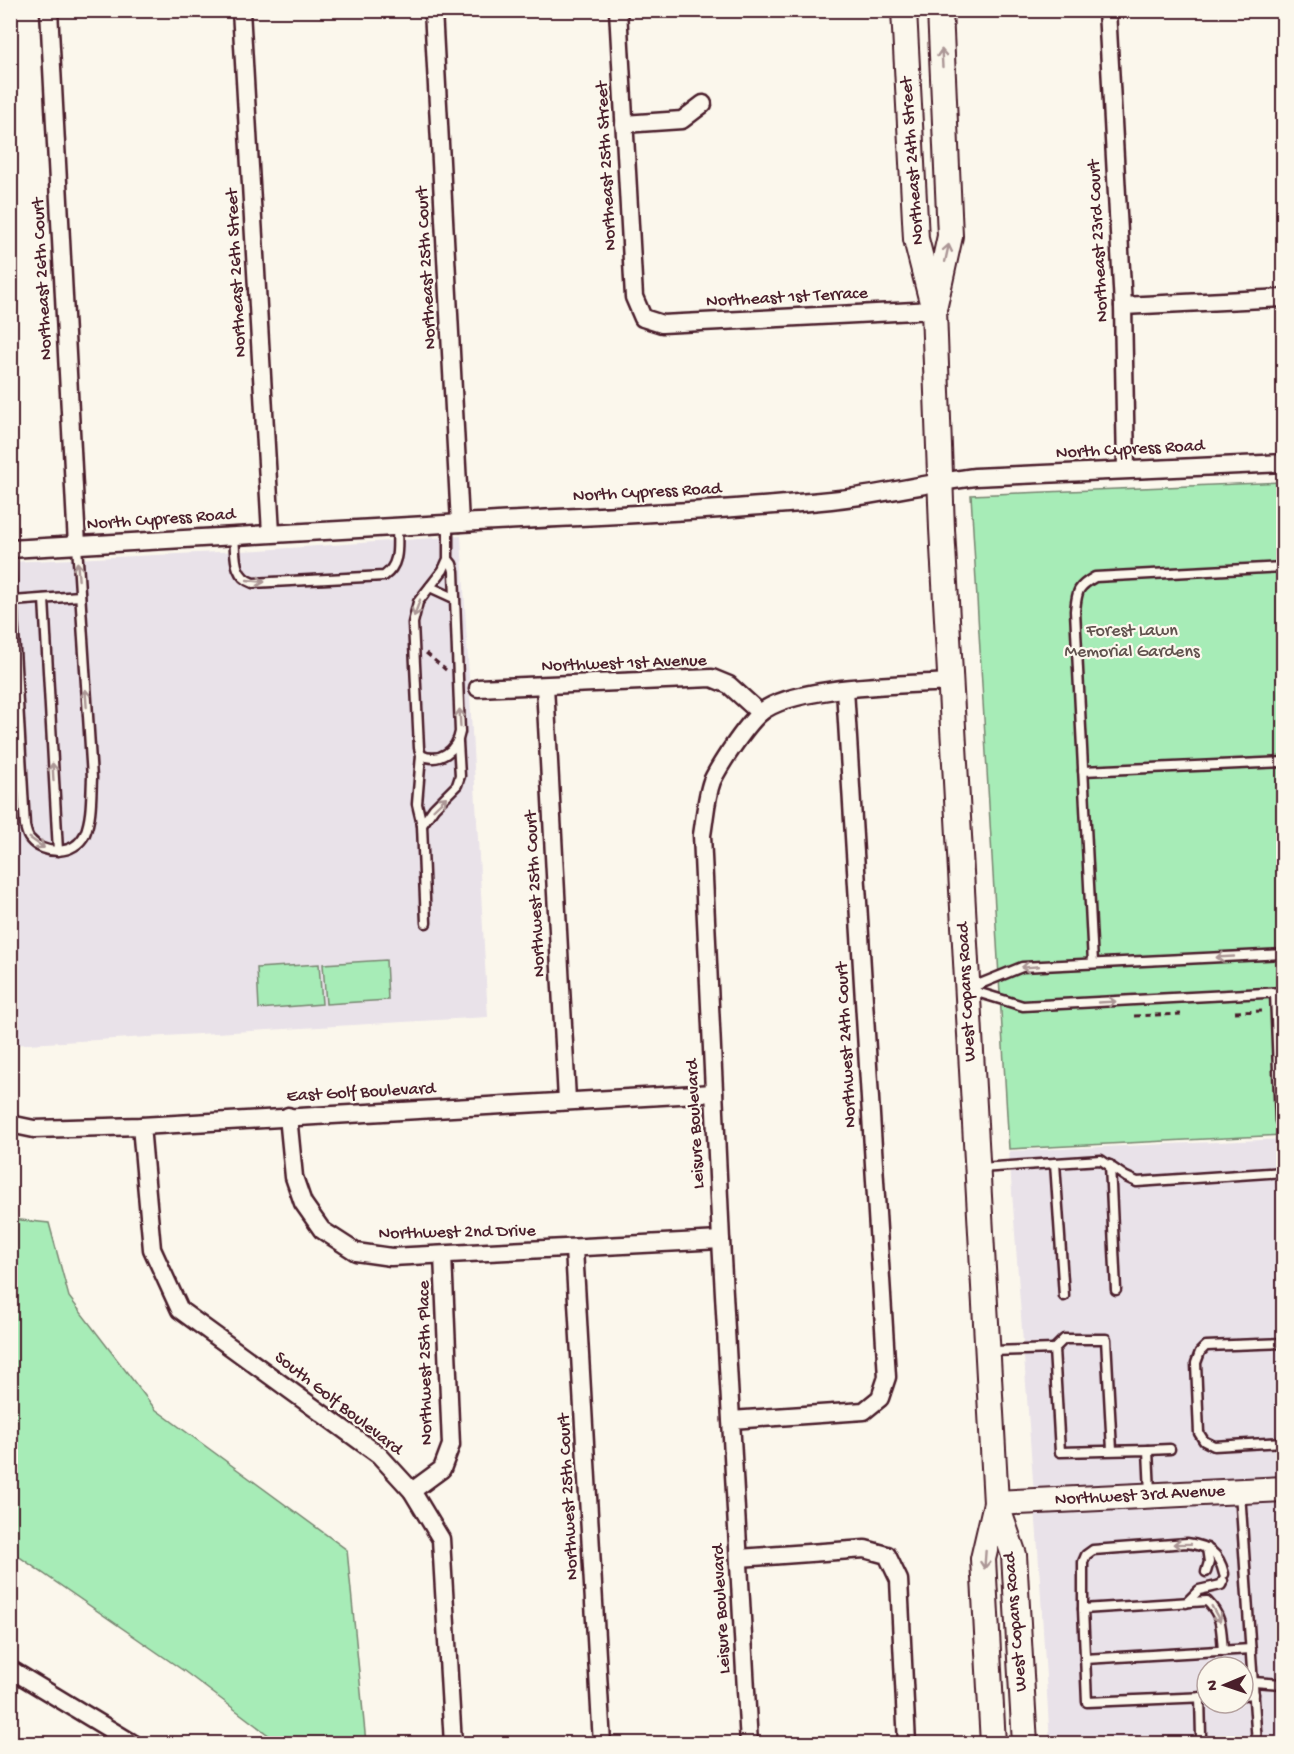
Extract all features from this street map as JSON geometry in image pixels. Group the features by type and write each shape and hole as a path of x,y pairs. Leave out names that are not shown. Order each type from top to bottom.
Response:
{"main road":[{"name":"Northeast 24th Street","path":"904,10 916,239 934,310 941,481"},
{"name":"Northeast 24th Street","path":"934,310 950,236 940,10"},
{"name":"West Copans Road","path":"941,481 950,682 996,1503 1014,1555 1025,1743"},
{"name":"Northwest 3rd Avenue","path":"996,1503 1284,1489"},
{"name":"West Copans Road","path":"993,1743 983,1559 996,1503"}],"street":[{"name":"Northeast 26th Court","path":"49,10 77,545"},
{"name":"Northeast 26th Street","path":"241,10 271,533"},
{"name":"Northeast 25th Court","path":"433,10 454,523"},
{"name":"Northeast 25th Street","path":"618,10 634,297 643,318"},
{"name":"Northeast 23rd Court","path":"1107,10 1123,306 1126,469"},
{"path":"624,124 682,120 704,104"},
{"path":"1123,306 1284,298"},
{"name":"Northeast 1st Terrace","path":"643,318 662,324 934,310"},
{"name":"North Cypress Road","path":"10,549 675,512 832,500 975,477 1284,463"},
{"name":"Northwest 1st Avenue","path":"478,688 712,678 729,685 760,713"},
{"name":"Leisure Boulevard","path":"749,1743 721,1240 702,835 712,782 736,743 760,713 793,697 845,689 950,682"},
{"name":"Northwest 25th Court","path":"544,686 567,1100"},
{"name":"Northwest 24th Court","path":"731,1420 864,1411 880,1398 887,1377 845,689"},
{"name":"East Golf Boulevard","path":"10,1124 34,1129 141,1126 714,1093"},
{"name":"Northwest 2nd Drive","path":"288,1116 294,1177 303,1203 322,1230 356,1252 391,1257 721,1240"},
{"name":"South Golf Boulevard","path":"141,1126 152,1249 180,1310 379,1455 412,1491 441,1539 453,1743"},
{"name":"Northwest 25th Court","path":"574,1249 602,1743"},
{"name":"Northwest 25th Place","path":"412,1491 442,1469 451,1445 443,1255"},
{"path":"739,1558 865,1549 887,1555 899,1580 907,1743"},
{"path":"10,1669 134,1743"}],"lane":[{"path":"426,923 422,825 417,804 421,755 418,741 413,623 418,602 443,570 448,559 454,523"},
{"path":"234,535 239,572 244,580 253,583 384,576 396,564 397,526"},
{"path":"10,561 25,826 28,838 38,846 50,852 63,851 78,844 85,834 90,815 92,778 77,545"},
{"path":"422,825 434,808 457,785 460,776 454,571 453,564 448,559"},
{"path":"1093,963 1075,611 1077,595 1082,584 1095,577 1284,567"},
{"path":"430,587 454,598"},
{"path":"13,601 80,596"},
{"path":"44,599 58,851"},
{"path":"421,755 428,758 448,754 458,742"},
{"path":"1083,771 1284,762"},
{"path":"967,989 1022,967 1284,954"},
{"path":"967,989 1023,1006 1279,993 1276,1010 1280,1121"},
{"path":"977,1168 1101,1160 1125,1177 1137,1182 1284,1172"},
{"path":"1055,1163 1064,1296"},
{"path":"1110,1165 1116,1290"},
{"path":"987,1351 1054,1348 1064,1340 1106,1338 1112,1450"},
{"path":"1284,1342 1206,1346 1200,1352 1196,1363 1199,1433 1204,1441 1214,1446 1284,1442"},
{"path":"1054,1348 1060,1452 1170,1449"},
{"path":"1148,1450 1151,1496"},
{"path":"1240,1491 1251,1655"},
{"path":"1195,1697 1087,1702 1083,1562 1086,1555 1094,1550 1187,1543 1202,1545 1220,1560 1224,1578 1221,1585 1199,1590"},
{"path":"1185,1603 1199,1590 1205,1576 1209,1562 1207,1548"},
{"path":"1083,1609 1207,1601 1217,1611 1221,1623 1223,1651"},
{"path":"1085,1659 1251,1649"},
{"path":"1255,1682 1284,1684"},
{"path":"1255,1710 1257,1743"},
{"path":"1201,1736 1203,1715"}],"path":[{"path":"414,649 422,651 458,679"},
{"path":"1235,1012 1276,1010"},
{"path":"1134,1016 1181,1014"}],"shaded area":[{"path":"461,536 488,1017 11,1045 11,562 260,550"},
{"path":"1283,1139 1283,1743 1050,1743 1009,1151"}],"green space":[{"name":"Forest Lawn Memorial Gardens","path":"1283,482 1283,1135 1009,1149 971,495"},
{"path":"386,960 388,1000 326,1004 323,964"},
{"path":"319,964 322,1004 259,1009 257,968"},
{"path":"11,1219 49,1223 69,1297 155,1409 347,1550 366,1743 279,1743 184,1671 11,1551"}]}
